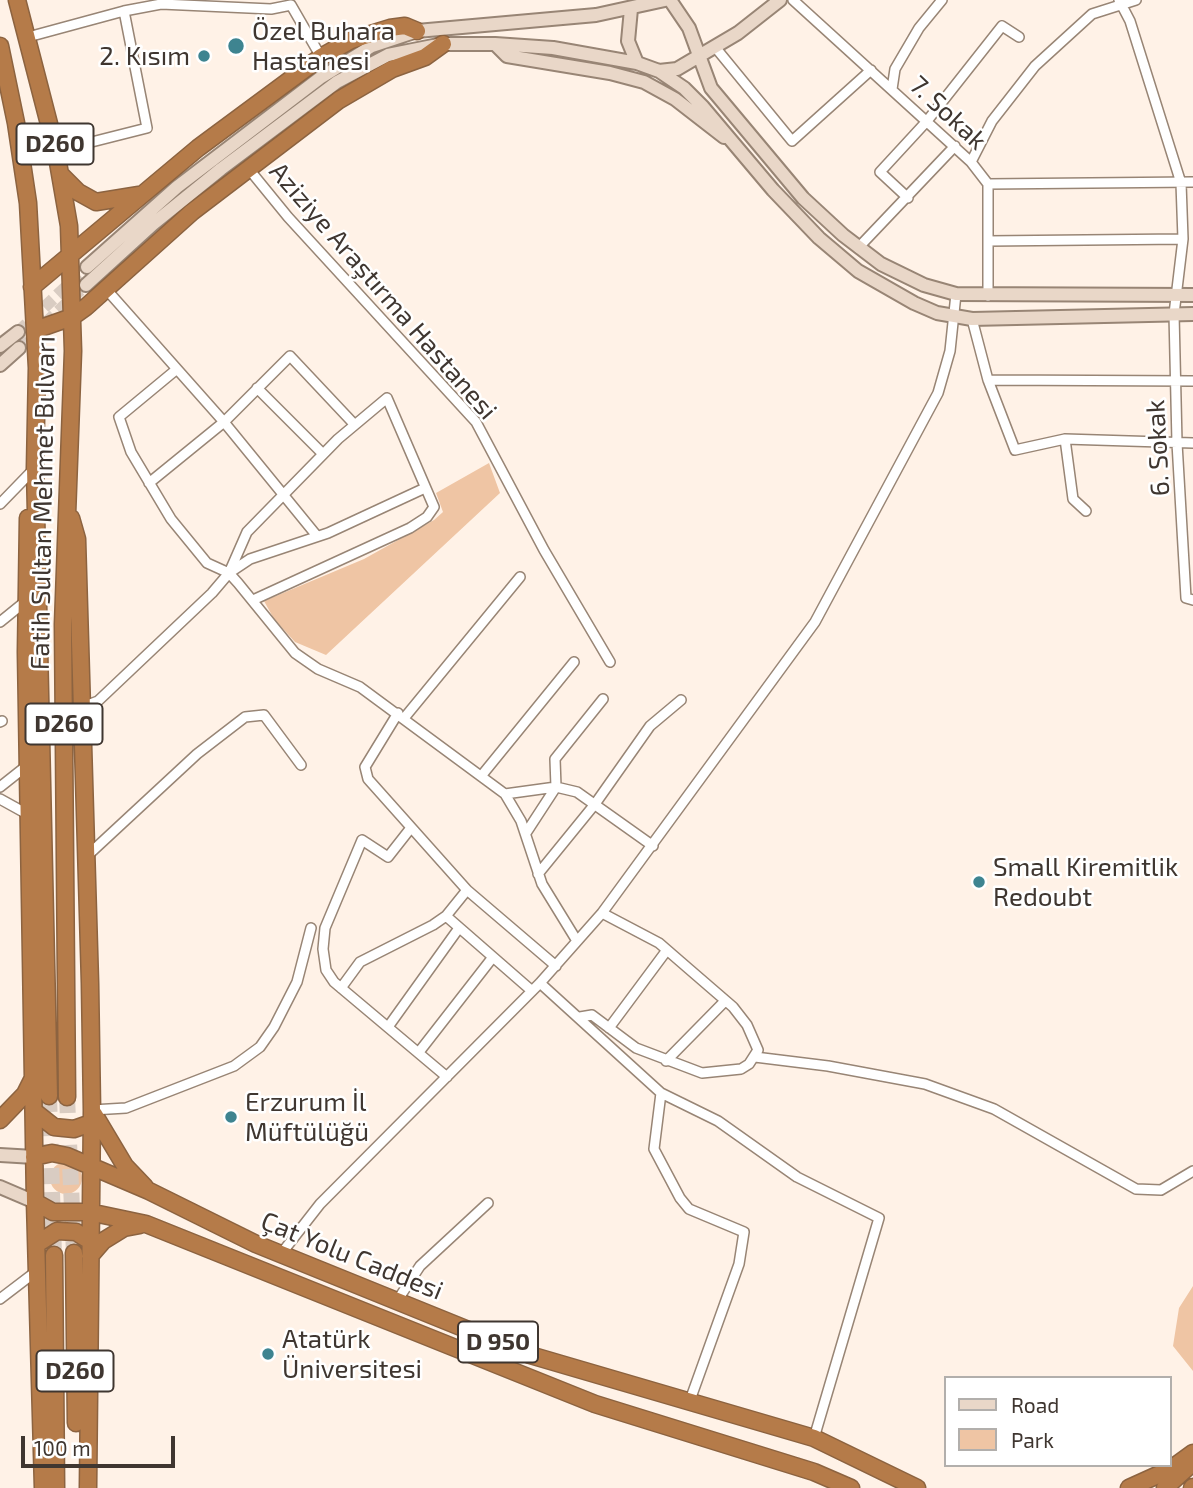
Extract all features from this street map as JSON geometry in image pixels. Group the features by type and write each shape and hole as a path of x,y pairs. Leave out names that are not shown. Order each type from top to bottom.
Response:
{"highway":[{"name":"Fatih Sultan Mehmet Bulvarı","path":"17,0 61,175 70,255 72,317 63,624 67,1097"},
{"path":"32,287 141,195 321,57 351,40 390,28 405,26 417,32"},
{"path":"35,330 72,317 167,233 248,168 358,88 392,69 425,57 443,44"},
{"name":"Fatih Sultan Mehmet Bulvarı","path":"0,46 23,164 35,330 35,471 49,1096"},
{"path":"61,175 78,192 96,202 141,195"},
{"path":"35,471 25,542 34,1157 43,1488"},
{"path":"68,505 77,539 87,856 92,1116 85,1250 88,1488"},
{"path":"0,1120 25,1094 34,1076"},
{"path":"34,1112 54,1127 74,1129 92,1116"},
{"path":"92,1116 125,1166 149,1191"},
{"name":"Çat Yolu Caddesi","path":"34,1157 52,1153 90,1166 281,1254 530,1355 814,1438 917,1488"},
{"name":"Çat Yolu Caddesi","path":"35,1202 52,1212 89,1212 146,1224 595,1404 802,1468 851,1488"},
{"path":"85,1250 124,1228 146,1224"},
{"path":"37,1244 57,1231 76,1232 85,1250"},
{"name":"D260","path":"77,1488 85,1250"},
{"name":"D260","path":"54,1255 56,1488"},
{"path":"1129,1488 1171,1469 1193,1453"},
{"path":"1166,1488 1193,1462"}],"main road":[{"path":"87,267 177,187 320,78 372,47 417,32 452,26 571,18 631,9 648,2 665,0"},
{"path":"670,0 689,28 710,88 741,126 803,198 859,248 903,276 956,294 1193,295"},
{"path":"659,71 677,69 699,58 780,0"},
{"path":"631,9 628,41 636,63"},
{"path":"86,285 196,188 337,82 388,55 443,44 495,44 553,48 636,63 659,71 684,88 795,214 858,271 914,303 954,317 972,318 1193,314"},
{"path":"495,44 507,56 610,73 644,82 675,99 717,134 731,140"},
{"path":"0,346 18,332"},
{"path":"0,365 19,348"},
{"path":"0,1155 34,1157"},
{"path":"0,1186 35,1202"}],"street":[{"name":"7. Sokak","path":"793,0 955,146 988,184 988,296"},
{"path":"892,89 895,69 919,28 942,0"},
{"path":"971,162 992,121 1035,66 1092,14 1120,2 1136,0"},
{"path":"28,37 161,4 200,3 271,9 290,2 321,57"},
{"name":"6. Sokak","path":"1120,2 1130,21 1181,183 1184,239 1174,314 1177,443 1188,540 1189,599"},
{"path":"56,151 147,128 124,12"},
{"path":"908,198 880,172 927,121 1002,26 1019,37"},
{"path":"715,47 792,141 871,70"},
{"path":"859,248 955,146"},
{"name":"Aziziye Araştırma Hastanesi","path":"248,168 288,217 476,422 544,550 610,662"},
{"path":"988,184 1193,182"},
{"path":"988,241 1184,239"},
{"path":"106,289 224,422 317,536"},
{"path":"281,1254 320,1204 540,983 602,913 815,622 938,393 950,351 956,294"},
{"path":"972,318 988,380 1015,450 1065,439 1193,443"},
{"path":"149,483 224,422 290,356 354,424"},
{"path":"177,369 119,417 131,452 149,483 200,556 216,569 229,573 254,600 295,653 318,668 360,687 402,715 505,794 526,834 538,874 577,941"},
{"path":"988,380 1193,382"},
{"path":"257,388 323,454"},
{"path":"229,573 247,532 354,424 387,398 434,507 427,517 365,551 254,600"},
{"path":"1065,439 1073,499 1086,511"},
{"path":"0,504 35,471"},
{"path":"82,707 98,701 229,573 250,559 317,536 425,488"},
{"path":"520,577 402,715 365,767 368,779 467,890 556,965"},
{"path":"0,621 26,601"},
{"path":"482,775 574,662"},
{"path":"526,834 556,787 555,759 603,699"},
{"path":"538,874 595,804 650,726 681,700"},
{"path":"87,856 197,754 245,717 264,715 302,765"},
{"path":"0,787 30,763"},
{"path":"505,794 556,787 577,792 653,846"},
{"path":"0,799 13,803 30,816"},
{"path":"410,829 388,857 362,840 325,928 323,948 326,971 341,988 447,1077"},
{"path":"341,988 360,962 392,948 446,916 467,890"},
{"path":"580,1017 592,1014 636,1048 702,1073 741,1069 755,1057 758,1050 756,1041 725,1001 667,950 602,913"},
{"path":"446,916 532,991"},
{"path":"92,1116 126,1108 234,1066 261,1047 297,982 311,928"},
{"path":"388,1027 459,928"},
{"path":"609,1028 667,950"},
{"path":"419,1052 493,957"},
{"path":"540,983 661,1093 718,1121 797,1177 879,1218 814,1438"},
{"path":"666,1061 725,1001"},
{"path":"755,1057 828,1066 925,1084 994,1109 1136,1189 1161,1189 1193,1171"},
{"path":"661,1093 654,1149 680,1198 689,1209 744,1232 739,1264 689,1403"},
{"path":"397,1301 419,1266 488,1203"},
{"path":"0,1299 39,1269"}],"green space":[{"path":"489,463 500,493 326,655 295,642 274,619 264,601 364,559 434,520 443,512 436,493"},
{"path":"66,1162 77,1167 82,1178 77,1189 66,1194 55,1189 50,1178 55,1167"},
{"path":"1193,1286 1193,1371 1173,1346 1179,1308"}],"tunnel":[{"path":"18,332 87,267"},
{"path":"19,348 86,285"},
{"path":"49,1096 54,1255"},
{"path":"67,1097 74,1253"}],"place":[{"name":"Özel Buhara Hastanesi","path":"236,46"},
{"name":"2. Kısım","path":"204,56"},
{"name":"Small Kiremitlik Redoubt","path":"979,882"},
{"name":"Erzurum İl Müftülüğü","path":"231,1117"},
{"name":"Atatürk Üniversitesi","path":"268,1354"}]}
